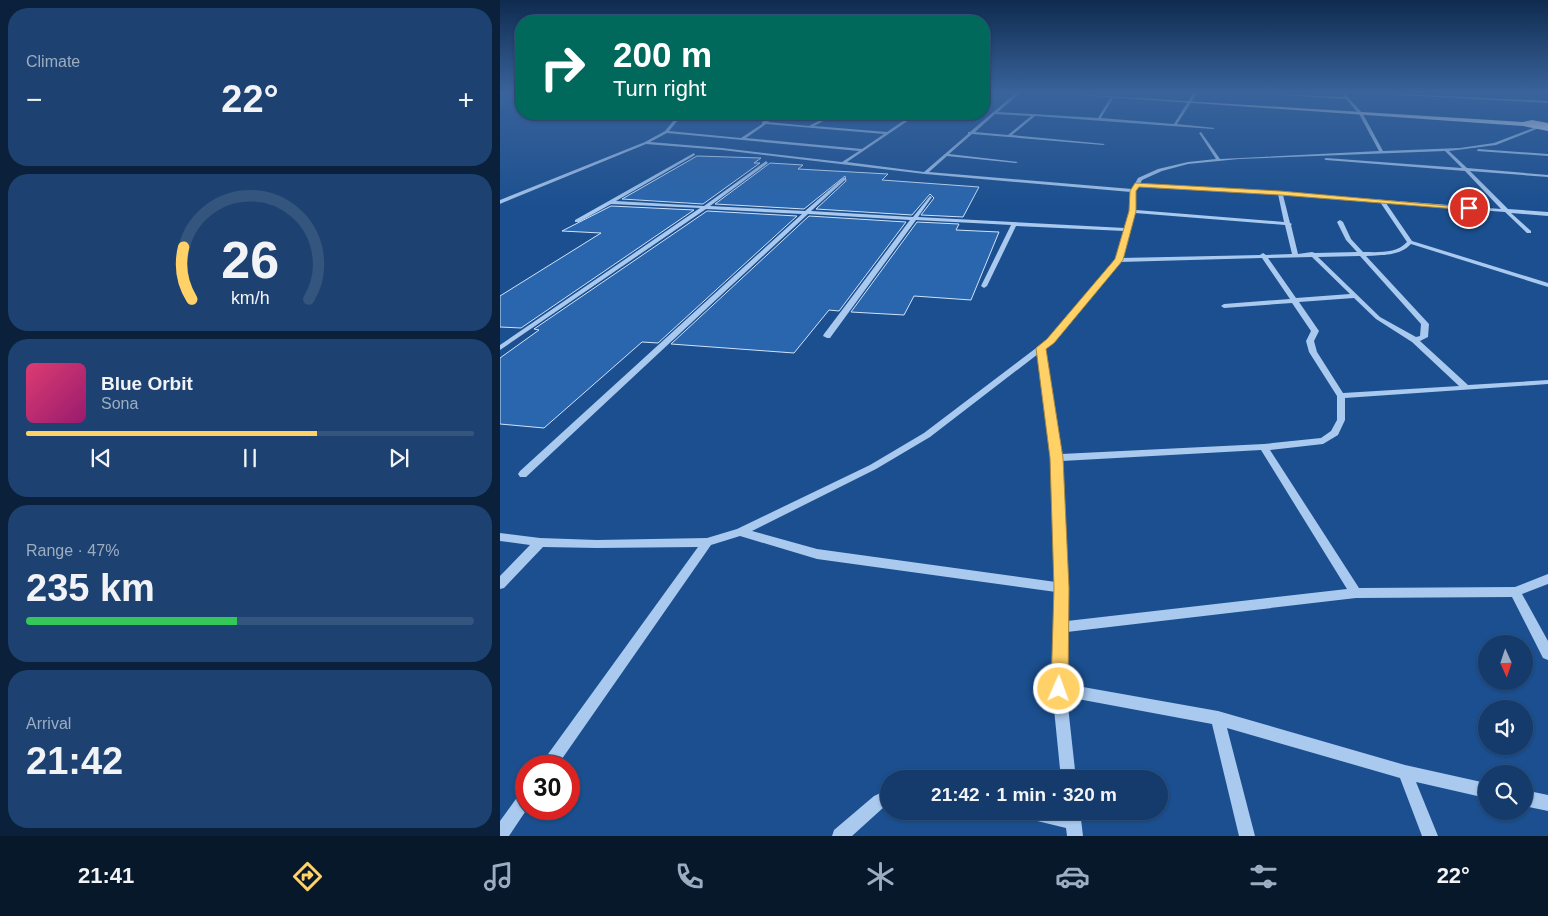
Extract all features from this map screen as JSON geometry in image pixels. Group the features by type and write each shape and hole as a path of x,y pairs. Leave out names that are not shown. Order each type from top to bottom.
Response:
{"street":[{"path":"722,149 753,131"},
{"path":"865,131 887,133"},
{"path":"842,164 890,131"},
{"path":"925,173 972,131"},
{"path":"1009,136 1015,131"},
{"path":"1370,131 1382,152"},
{"path":"500,537 540,542 597,544 706,542 740,532 873,468 927,435 1050,341 1119,260 1128,230 1135,188 1140,179 1172,166 1218,159 1282,155 1460,149 1495,144 1531,131"},
{"path":"500,202 646,143 666,132 863,150"},
{"path":"970,133 1103,144"},
{"path":"1201,133 1218,159"},
{"path":"646,143 722,149 925,173 1135,188 1280,193 1548,214"},
{"path":"1460,149 1548,155"},
{"path":"1446,150 1528,232"},
{"path":"577,221 694,154"},
{"path":"944,155 1016,162"},
{"path":"1282,155 1548,176"},
{"path":"500,348 704,208 766,162"},
{"path":"523,474 843,179"},
{"path":"1280,193 1295,254"},
{"path":"827,336 930,197"},
{"path":"1382,201 1410,242 1548,286"},
{"path":"610,202 1128,230"},
{"path":"1132,211 1289,224"},
{"path":"1340,222 1349,240 1360,254 1393,286 1425,324 1424,337 1415,340"},
{"path":"984,286 1014,224"},
{"path":"1119,260 1393,252 1406,249 1410,242"},
{"path":"1312,254 1378,318 1415,340 1466,388"},
{"path":"1057,458 1264,447 1323,441 1335,433 1341,420 1341,396 1313,352 1310,341 1315,331 1296,300 1263,255"},
{"path":"1224,306 1354,296"},
{"path":"1041,348 1057,458 1062,588 1059,689 1068,770"},
{"path":"1341,396 1548,382"},
{"path":"1264,447 1356,593"},
{"path":"740,532 817,554 1062,588"},
{"path":"500,584 540,542"},
{"path":"556,755 706,542"},
{"path":"1061,627 1356,593 1515,592 1548,579"},
{"path":"1515,592 1548,654"},
{"path":"1059,689 1218,718 1405,772 1478,788"},
{"path":"1218,718 1247,836"},
{"path":"1405,772 1430,836"},
{"path":"840,836 880,800"},
{"path":"1533,800 1547,804"},
{"path":"500,835 515,813"}],"building":[{"path":"697,156 761,158 754,163 760,163 703,204 622,199"},
{"path":"770,163 803,165 798,169 888,174 882,180 979,187 963,217 921,215 934,198 930,194 912,215 816,209 846,181 845,176 804,209 715,204"},
{"path":"611,206 694,210 521,328 500,327 500,296 601,233 562,231"},
{"path":"707,211 797,216 658,343 642,342 544,428 500,424 500,358 539,330 534,329"},
{"path":"809,216 906,222 839,311 829,310 794,353 671,344"},
{"path":"917,222 959,224 956,230 999,232 971,300 914,296 904,315 851,312"}],"route":[{"path":"1059,689 1062,588 1057,458 1041,348 1050,341 1119,260 1132,211 1133,191 1137,185 1280,193 1469,208"}]}
